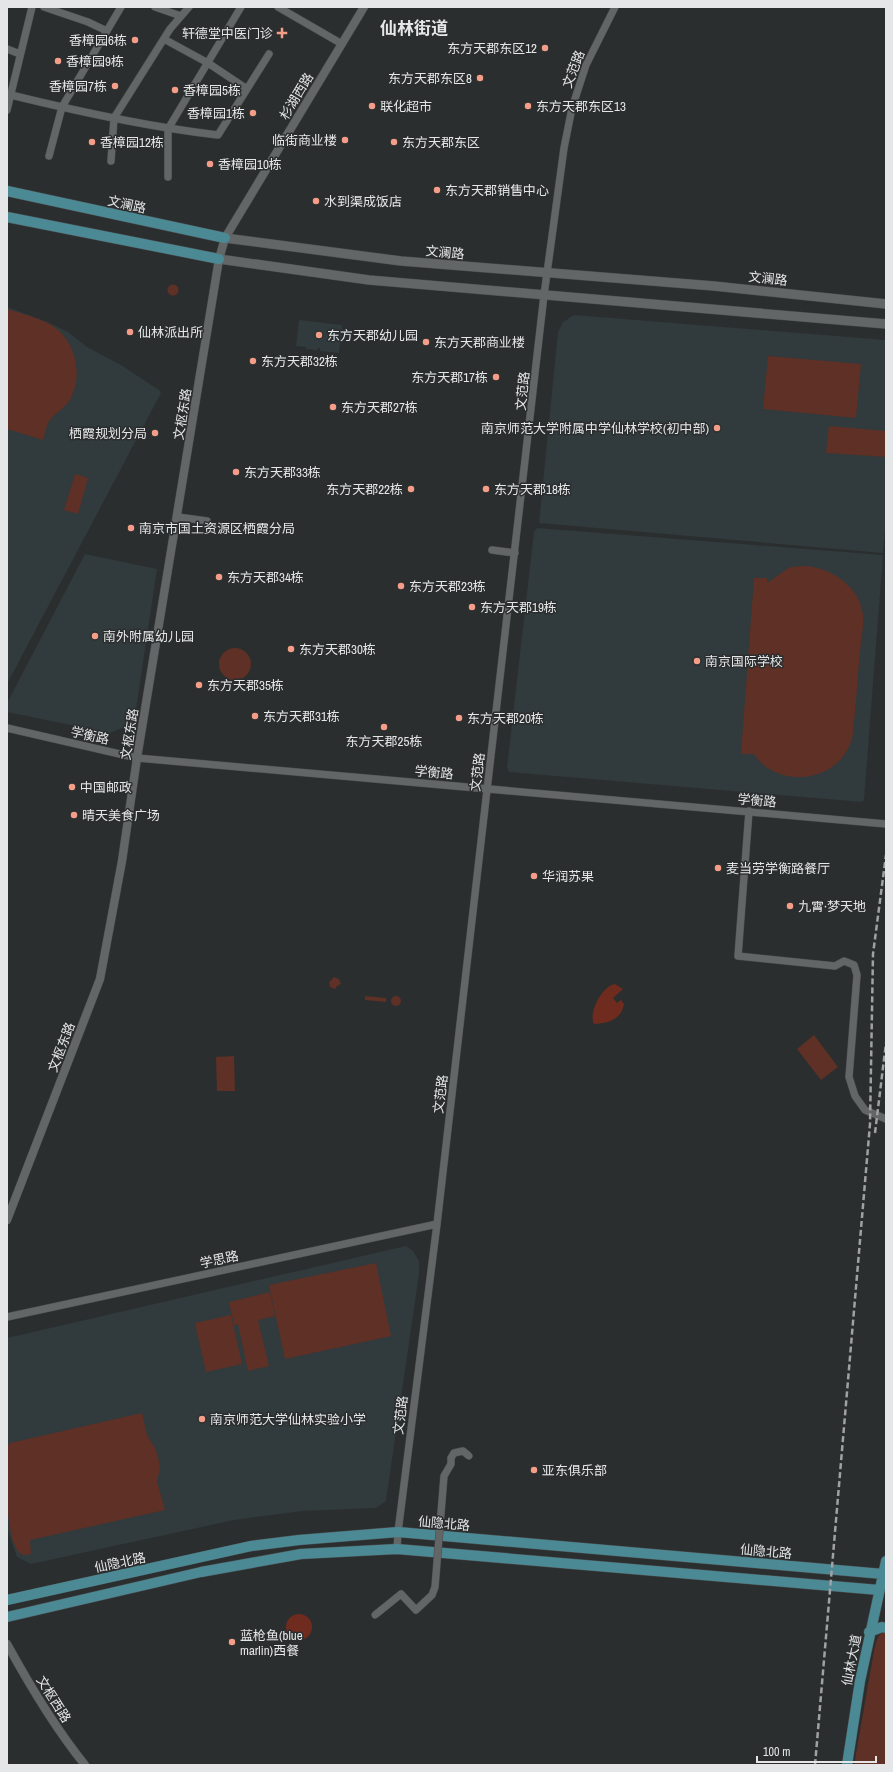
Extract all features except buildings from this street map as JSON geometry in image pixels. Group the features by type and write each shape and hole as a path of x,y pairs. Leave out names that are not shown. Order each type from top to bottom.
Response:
{"main road":[{"name":"文澜路","path":"7,191 225,238 401,261 714,286 886,304"},
{"path":"7,217 219,260 369,280 886,324"},
{"name":"仙隐北路","path":"7,1600 251,1546 299,1540 398,1532 885,1574"},
{"path":"7,1617 201,1572 301,1554 397,1549 883,1591"},
{"name":"仙林大道","path":"847,1765 860,1681 870,1632 883,1591 886,1561"},
{"path":"870,1632 882,1627 886,1628"}],"street":[{"path":"7,110 32,7"},
{"path":"44,7 107,30"},
{"path":"49,156 62,107 121,7"},
{"path":"155,7 181,16"},
{"path":"110,161 114,118 164,39 189,7"},
{"path":"168,177 168,129 241,7"},
{"path":"278,7 342,44"},
{"name":"杉湖西路","path":"225,238 364,7"},
{"name":"文范路","path":"397,1549 488,789 544,295 564,148 572,108 586,65 615,7"},
{"path":"164,39 208,63 247,89"},
{"path":"7,49 20,54"},
{"path":"11,95 168,129 218,135 269,54"},
{"name":"文枢东路","path":"7,1220 100,979 122,861 137,758 178,517 219,260 225,238"},
{"path":"178,517 207,521"},
{"path":"492,550 515,553"},
{"name":"学衡路","path":"7,728 137,758 886,824"},
{"path":"749,811 738,956 835,966 844,961 854,965 857,975 848,1077 855,1096 865,1110 886,1120"},
{"name":"学思路","path":"7,1317 437,1224"},
{"path":"375,1615 401,1594 416,1610 432,1595 435,1587 444,1476 451,1464 451,1458 454,1453 463,1451 469,1456"},
{"name":"文枢西路","path":"7,1644 46,1710 85,1765"}],"shaded area":[{"path":"171,285 175,285 177,286 177,294 171,295 168,292 168,288"},
{"path":"7,307 47,322 68,332 87,347 121,365 159,390 161,393 7,684"},
{"path":"7,309 48,323 57,329 70,346 74,356 77,377 75,388 66,405 50,420 43,440 7,429"},
{"name":"南京师范大学附属中学仙林学校(初中部)","path":"574,315 886,340 886,516 883,553 539,523 558,332 563,322"},
{"name":"东方天郡幼儿园","path":"299,320 342,325 339,353 320,351 320,348 317,350 296,346"},
{"path":"768,356 861,364 856,418 763,409"},
{"path":"829,426 886,431 886,457 826,453"},
{"path":"75,474 88,478 78,514 64,510"},
{"name":"南京国际学校","path":"537,528 883,555 864,800 862,802 509,772 507,767 534,532"},
{"name":"南外附属幼儿园","path":"85,554 157,569 134,723 110,733 7,712 7,703"},
{"path":"805,566 834,575 850,588 861,605 863,624 852,740 842,758 828,770 805,777 794,777 782,775 771,770 754,754 741,754 754,578 767,578 767,583 790,567"},
{"path":"232,648 238,648 247,652 251,664 247,676 238,680 232,680 223,676 219,667 219,661 223,652"},
{"path":"334,977 339,979 341,984 335,989 330,987 329,982"},
{"path":"615,984 623,989 613,998 617,1003 621,1000 624,1004 620,1014 613,1020 594,1024 593,1013 597,1001 605,990"},
{"path":"365,996 386,998 386,1002 365,1000"},
{"path":"396,996 401,1001 396,1006 391,1001"},
{"path":"814,1035 838,1067 821,1080 797,1049"},
{"path":"234,1056 235,1091 217,1091 216,1057"},
{"name":"南京师范大学仙林实验小学","path":"406,1246 413,1251 419,1261 419,1274 386,1501 376,1508 302,1511 234,1520 31,1564 17,1557 7,1528 7,1338"},
{"path":"376,1263 391,1336 285,1359 269,1285"},
{"path":"270,1292 275,1316 258,1320 269,1366 248,1371 238,1324 234,1325 229,1302"},
{"path":"231,1315 242,1364 206,1372 195,1323"},
{"path":"142,1413 147,1435 158,1456 160,1468 157,1481 165,1510 30,1540 31,1554 23,1555 17,1549 12,1537 9,1522 7,1446 10,1443"},
{"path":"299,1614 308,1618 312,1627 308,1636 299,1640 290,1636 286,1627 290,1618"},
{"path":"886,1631 886,1765 854,1765 875,1645 879,1636"}],"railway":[{"path":"815,1765 870,1124 873,954 886,855"},
{"path":"875,1133 886,1043"}],"place":[{"name":"轩德堂中医门诊","path":"282,33"},
{"name":"香樟园6栋","path":"135,40"},
{"name":"东方天郡东区12","path":"545,48"},
{"name":"香樟园9栋","path":"58,61"},
{"name":"东方天郡东区8","path":"480,78"},
{"name":"香樟园7栋","path":"115,86"},
{"name":"香樟园5栋","path":"175,90"},
{"name":"联化超市","path":"372,106"},
{"name":"东方天郡东区13","path":"528,106"},
{"name":"香樟园1栋","path":"253,113"},
{"name":"临街商业楼","path":"345,140"},
{"name":"香樟园12栋","path":"92,142"},
{"name":"东方天郡东区","path":"394,142"},
{"name":"香樟园10栋","path":"210,164"},
{"name":"东方天郡销售中心","path":"437,190"},
{"name":"水到渠成饭店","path":"316,201"},
{"name":"仙林派出所","path":"130,332"},
{"name":"东方天郡幼儿园","path":"319,335"},
{"name":"东方天郡商业楼","path":"426,342"},
{"name":"东方天郡32栋","path":"253,361"},
{"name":"东方天郡17栋","path":"496,377"},
{"name":"东方天郡27栋","path":"333,407"},
{"name":"南京师范大学附属中学仙林学校(初中部)","path":"717,428"},
{"name":"栖霞规划分局","path":"155,433"},
{"name":"东方天郡33栋","path":"236,472"},
{"name":"东方天郡22栋","path":"411,489"},
{"name":"东方天郡18栋","path":"486,489"},
{"name":"南京市国土资源区栖霞分局","path":"131,528"},
{"name":"东方天郡34栋","path":"219,577"},
{"name":"东方天郡23栋","path":"401,586"},
{"name":"东方天郡19栋","path":"472,607"},
{"name":"南外附属幼儿园","path":"95,636"},
{"name":"东方天郡30栋","path":"291,649"},
{"name":"南京国际学校","path":"697,661"},
{"name":"东方天郡35栋","path":"199,685"},
{"name":"东方天郡31栋","path":"255,716"},
{"name":"东方天郡20栋","path":"459,718"},
{"name":"东方天郡25栋","path":"384,727"},
{"name":"中国邮政","path":"72,787"},
{"name":"晴天美食广场","path":"74,815"},
{"name":"麦当劳学衡路餐厅","path":"718,868"},
{"name":"华润苏果","path":"534,876"},
{"name":"九霄·梦天地","path":"790,906"},
{"name":"南京师范大学仙林实验小学","path":"202,1419"},
{"name":"亚东俱乐部","path":"534,1470"},
{"name":"蓝枪鱼(blue marlin)西餐","path":"232,1642"}],"district":[{"name":"仙林街道","path":"414,28"}]}
